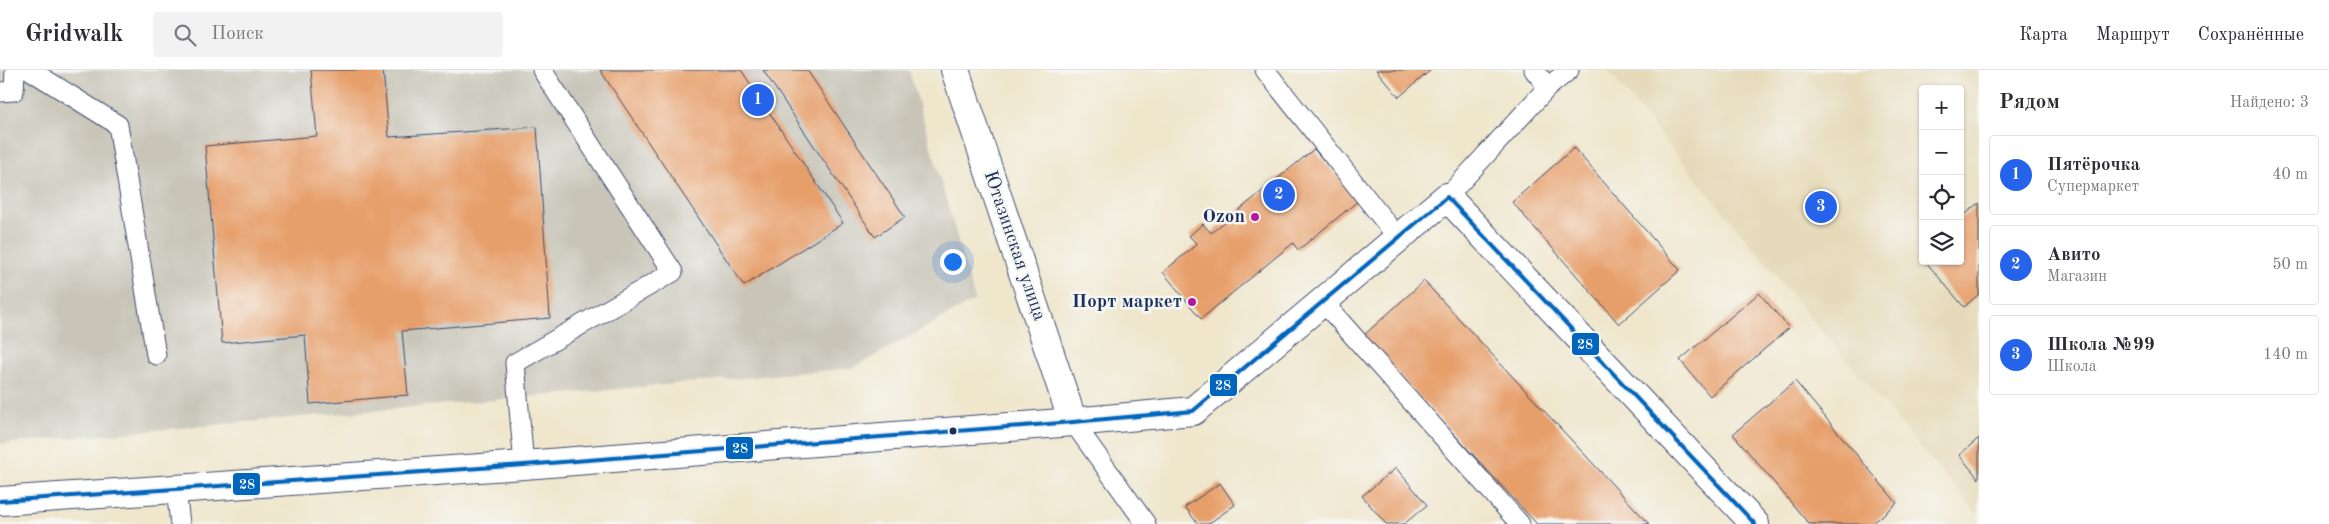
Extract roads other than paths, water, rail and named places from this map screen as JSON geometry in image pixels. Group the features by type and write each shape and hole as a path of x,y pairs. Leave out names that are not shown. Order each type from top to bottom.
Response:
{"street":[{"name":"Ютазинская улица","path":"955,70 1073,422"},
{"path":"0,501 524,465 1073,422 1193,410 1447,197 1755,524"}],"lane":[{"path":"0,92 14,91 15,70"},
{"path":"30,70 118,125 156,355"},
{"path":"524,465 515,363 673,272 542,70"},
{"path":"1265,70 1398,238"},
{"path":"1534,70 1548,87"},
{"path":"1447,197 1548,87 1569,70"},
{"path":"1323,302 1520,524"},
{"path":"1073,422 1146,524"},
{"path":"176,489 180,524"}],"place":[{"name":"Пятёрочка","path":"758,100"},
{"name":"Авито","path":"1279,195"},
{"name":"Школа №99","path":"1821,207"},
{"name":"Ozon","path":"1255,217"},
{"name":"Порт маркет","path":"1192,302"}]}
